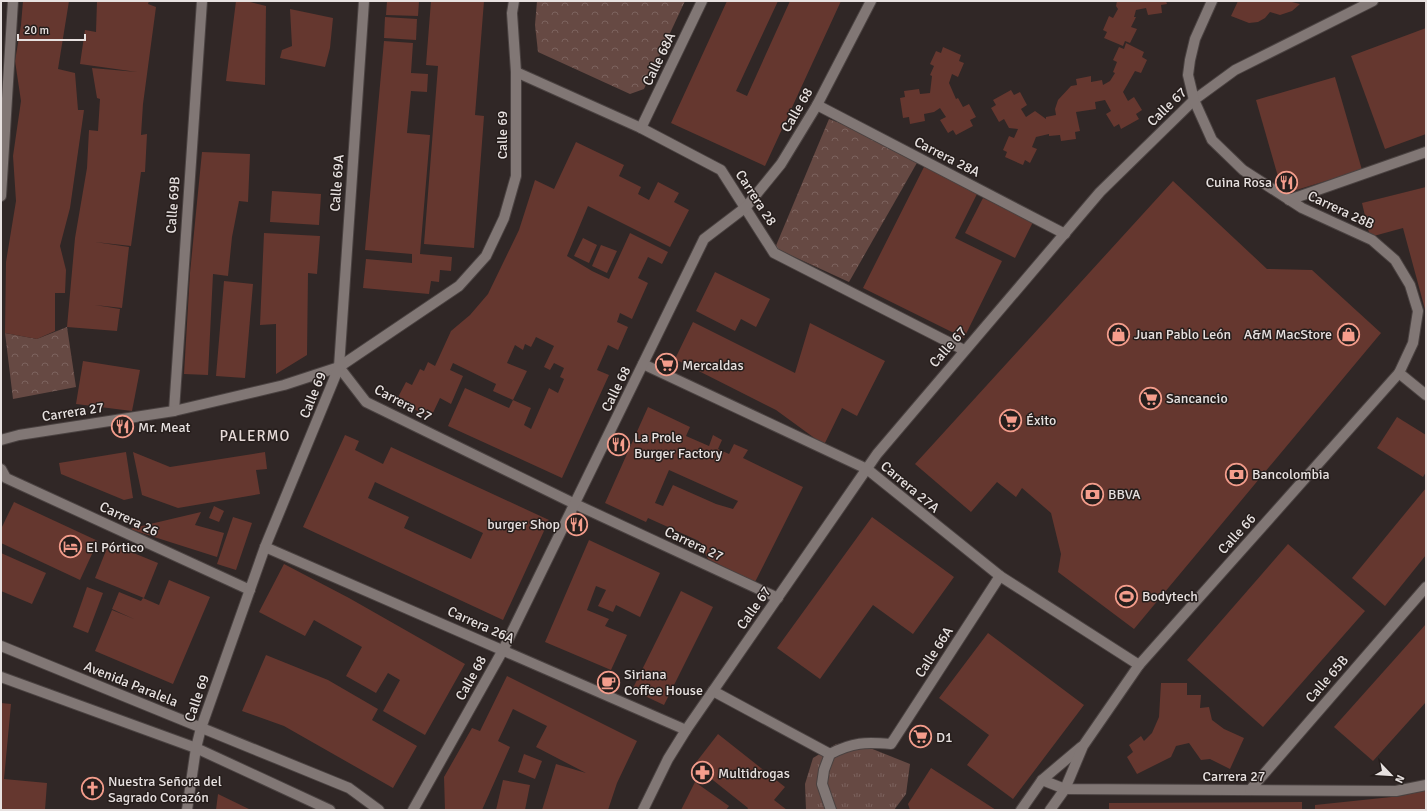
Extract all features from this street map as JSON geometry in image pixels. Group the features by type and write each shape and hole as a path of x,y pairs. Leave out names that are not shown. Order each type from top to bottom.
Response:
{"street":[{"path":"1,196 12,1"},
{"name":"Calle 69B","path":"174,411 202,1"},
{"name":"Calle 69A","path":"339,367 364,1"},
{"name":"Calle 69","path":"187,810 196,748 201,728 265,546 339,367 459,286 486,256 504,218 516,176 516,72 512,13 514,1"},
{"name":"Calle 68A","path":"641,128 702,1"},
{"name":"Calle 68","path":"413,810 503,650 704,239 746,207 781,164 817,105 871,1"},
{"name":"Carrera 28B","path":"1212,1 1196,40 1190,60 1188,75 1194,100 1212,140 1243,170 1289,200 1372,240 1395,260 1410,285 1418,312 1413,343 1399,373"},
{"name":"Calle 67","path":"643,810 668,759 686,730 890,437 1066,234 1100,192 1194,100 1235,70 1373,1"},
{"name":"Carrera 28","path":"516,72 641,128 721,170 774,253 964,350"},
{"name":"Carrera 28A","path":"817,105 1066,234"},
{"path":"1289,200 1426,152"},
{"name":"Carrera 27A","path":"643,364 867,470 1000,576 1139,665"},
{"name":"Carrera 27","path":"1,440 19,435 174,411 284,385 339,367 366,402 575,504 778,598"},
{"path":"1399,373 1426,395"},
{"name":"Calle 66","path":"1050,810 1065,789 1082,746 1139,665 1399,373"},
{"name":"Carrera 26","path":"1,470 6,478 250,590"},
{"name":"Carrera 26A","path":"265,546 686,730"},
{"name":"Calle 66A","path":"830,754 847,745 869,742 891,744 1000,576"},
{"name":"Calle 65B","path":"1250,790 1426,587"},
{"name":"Avenida Paralela","path":"1,646 349,788 379,810"},
{"path":"1,677 196,748 330,810"},
{"path":"713,691 830,754 824,770 822,784 831,810"},
{"name":"Calle 66","path":"1021,810 1042,780 1082,746"},
{"name":"Carrera 27","path":"1042,780 1065,789 1396,791 1426,785"}],"green space":[{"path":"537,1 685,1 644,89 630,94 538,52 535,25"},
{"path":"829,119 922,154 849,282 775,248"},
{"path":"67,327 76,387 13,399 5,333 37,339"},
{"path":"855,742 910,764 906,794 894,810 806,810 805,784 813,758 836,744"}],"building":[{"path":"23,1 69,1 58,69 75,73 78,110 84,110 70,208 60,246 66,270 65,293 55,293 55,331 37,339 5,333 6,262 16,201 13,156 21,101 15,61"},
{"path":"97,1 149,1 148,4 156,7 143,104 141,135 147,134 145,172 141,172 131,246 95,242 129,247 122,308 95,305 120,309 117,331 67,327 75,238 87,168 89,130 98,131 100,99 97,98 92,68 137,72 80,64 85,30 96,32"},
{"path":"236,1 246,1 266,6 265,85 226,81"},
{"path":"387,1 419,1 418,16 386,15"},
{"path":"431,1 484,1 475,115 484,116 474,248 424,244 438,66 426,65"},
{"path":"727,1 778,1 736,91 747,96 790,1 841,1 765,166 671,123"},
{"path":"1117,1 1166,1 1167,4 1161,5 1162,13 1148,15 1146,8 1136,10 1134,17 1136,17 1131,27 1137,29 1130,43 1125,41 1123,46 1104,38 1107,32 1103,30 1109,16 1113,18 1118,9 1116,6"},
{"path":"1238,1 1288,1 1300,4 1292,11 1280,15 1270,12 1265,18 1258,22 1249,23 1231,16"},
{"path":"290,9 333,18 330,48 325,67 280,58 282,50 292,46"},
{"path":"385,17 417,19 416,40 384,38"},
{"path":"1426,28 1426,134 1385,149 1351,56"},
{"path":"384,41 413,43 411,73 428,74 427,92 411,91 407,133 430,135 420,254 452,257 451,271 440,270 439,282 431,281 429,294 363,288 366,259 412,263 412,254 365,250"},
{"path":"1126,43 1144,52 1142,57 1147,60 1141,73 1135,71 1123,92 1128,101 1134,97 1142,110 1136,114 1139,119 1121,129 1119,124 1114,127 1106,114 1111,111 1105,100 1095,102 1096,109 1076,112 1080,131 1075,132 1076,139 1061,141 1060,135 1049,136 1049,134 1036,137 1032,147 1037,149 1030,163 1025,160 1023,165 1005,157 1007,152 1003,150 1009,136 1014,138 1018,129 1009,128 1004,119 999,122 991,108 996,105 993,100 1011,90 1014,95 1020,92 1027,105 1021,109 1026,117 1035,111 1046,119 1046,117 1056,115 1055,109 1058,100 1071,86 1077,85 1076,79 1091,76 1091,82 1102,80 1103,85 1110,81 1115,73 1113,72 1117,62 1113,60 1119,47 1124,49"},
{"path":"943,47 961,55 959,61 964,63 958,77 952,74 949,83 956,99 958,98 963,107 969,104 976,117 970,120 973,126 956,135 953,130 948,133 940,120 946,117 940,108 934,112 924,114 925,121 910,124 909,117 903,118 900,98 905,97 904,91 919,89 920,94 930,93 932,76 930,75 934,66 930,64 936,51 941,53"},
{"path":"1335,77 1362,170 1283,194 1256,100"},
{"path":"576,142 624,165 619,176 641,187 638,194 649,200 658,182 679,193 674,202 689,210 670,247 588,206 567,256 592,271 609,279 630,233 668,252 662,264 648,257 638,278 648,283 632,319 620,313 617,322 628,327 618,350 608,345 597,370 609,375 562,478 448,426 465,388 509,408 513,400 493,391 496,384 453,363 450,370 463,376 451,404 440,398 431,417 396,401 406,382 412,385 420,369 424,371 428,362 435,366 451,331 470,315 488,294 519,230 535,180 554,189","holes":["536,337 554,346 544,367 550,370 554,363 564,368 560,377 564,379 558,393 549,388 531,429 524,425 531,408 513,400 527,371 507,363 515,345 523,350 525,344 531,347"]},
{"path":"202,152 250,154 248,202 239,201 232,237 228,276 213,274 208,375 184,374 190,273"},
{"path":"925,165 978,192 955,238 1002,261 964,338 863,288"},
{"name":"Sancancio","path":"1173,181 1267,269 1312,270 1381,333 1134,629 1058,572 1061,554 1051,513 1022,488 1016,497 997,482 971,512 915,464"},
{"path":"1426,187 1426,313 1403,228 1370,237 1362,203"},
{"path":"272,191 321,194 319,225 270,222"},
{"path":"983,198 1033,222 1015,258 965,233"},
{"path":"264,233 320,236 317,274 308,273 307,355 276,374 276,324 260,325"},
{"path":"583,238 597,245 589,263 574,256"},
{"path":"601,245 617,251 607,273 592,266"},
{"path":"715,272 770,299 756,327 741,319 735,331 696,311"},
{"path":"224,281 253,284 245,378 216,376"},
{"path":"693,322 795,373 810,323 885,361 857,416 842,408 824,445 776,410 675,359"},
{"path":"83,361 140,370 132,411 76,404"},
{"path":"648,407 690,427 686,436 709,446 713,435 722,440 718,449 729,454 734,444 748,450 743,458 803,487 755,582 708,559 699,541 648,518 646,522 605,503","holes":["669,470 738,501 733,509 716,504 673,485 663,506 655,503"]},
{"path":"1397,417 1426,435 1426,472 1423,477 1377,448"},
{"path":"345,435 359,441 355,450 383,464 391,447 549,520 503,620 303,527","holes":["375,482 483,533 471,559 404,528 409,517 368,498"]},
{"path":"126,452 133,498 124,500 61,474 59,463"},
{"path":"133,452 170,467 265,452 267,469 256,470 260,494 178,508 142,495"},
{"path":"1426,488 1426,555 1385,606 1352,578"},
{"path":"14,502 98,541 80,580 1,543 1,529"},
{"path":"214,506 224,511 219,522 209,518"},
{"path":"201,512 195,525 224,533 217,557 129,529"},
{"path":"233,517 252,523 236,570 217,564"},
{"path":"872,517 954,577 913,634 873,605 820,679 777,648"},
{"path":"589,540 660,573 640,617 616,605 613,612 598,606 606,590 596,586 587,610 609,619 605,626 627,635 611,670 545,642"},
{"path":"109,543 158,563 144,598 95,578"},
{"path":"1288,544 1365,611 1263,727 1187,660"},
{"path":"1,553 46,573 32,604 1,591"},
{"path":"284,564 349,598 465,664 425,735 383,711 400,680 388,673 376,693 346,676 362,647 314,620 305,636 259,612"},
{"path":"169,580 210,597 173,684 95,651 112,610 134,619 112,609 119,592 141,601 143,598 159,605"},
{"path":"87,587 103,593 88,633 73,627"},
{"path":"681,591 713,607 664,705 632,690"},
{"path":"1426,624 1426,702 1373,761 1334,727"},
{"path":"988,633 1084,705 1013,799 967,765 989,735 939,698"},
{"path":"266,655 328,680 378,709 372,720 417,746 393,788 284,726 242,711"},
{"path":"507,676 637,741 617,783 608,810 542,810 556,764 586,773 536,747 547,726 513,709 498,741 510,747 482,810 445,810 444,777 472,728 480,731"},
{"path":"1161,683 1187,683 1187,695 1201,695 1200,708 1209,707 1212,720 1224,729 1244,738 1230,769 1210,759 1201,760 1189,743 1176,746 1171,757 1137,774 1127,757 1133,752 1129,745 1141,736 1144,741 1152,733 1159,717"},
{"path":"1,703 11,704 4,779 47,783 45,810 1,810"},
{"path":"718,734 785,787 774,800 787,810 747,810 748,808 694,765"},
{"path":"524,754 542,761 535,779 518,772"},
{"path":"931,768 996,810 910,810 908,804"},
{"path":"503,780 530,785 525,810 496,810"},
{"path":"695,782 729,806 726,810 681,810"},
{"path":"1426,790 1426,810 1315,810 1315,805 1401,796"},
{"path":"218,794 251,810 216,810"},
{"path":"1302,802 1302,810 1109,810 1109,803"}],"place":[{"name":"Cuina Rosa","path":"1287,182"},
{"name":"Juan Pablo León","path":"1119,334"},
{"name":"A&M MacStore","path":"1348,334"},
{"name":"Mercaldas","path":"667,365"},
{"name":"Sancancio","path":"1151,398"},
{"name":"Éxito","path":"1010,420"},
{"name":"Mr. Meat","path":"122,427"},
{"name":"La Prole Burger Factory","path":"618,445"},
{"name":"Bancolombia","path":"1236,474"},
{"name":"BBVA","path":"1092,494"},
{"name":"burger Shop","path":"576,524"},
{"name":"El Pórtico","path":"71,547"},
{"name":"Bodytech","path":"1127,596"},
{"name":"Siriana Coffee House","path":"608,682"},
{"name":"D1","path":"921,737"},
{"name":"Multidrogas","path":"703,773"},
{"name":"Nuestra Señora del Sagrado Corazón","path":"93,789"}],"district":[{"name":"PALERMO","path":"255,436"}]}
